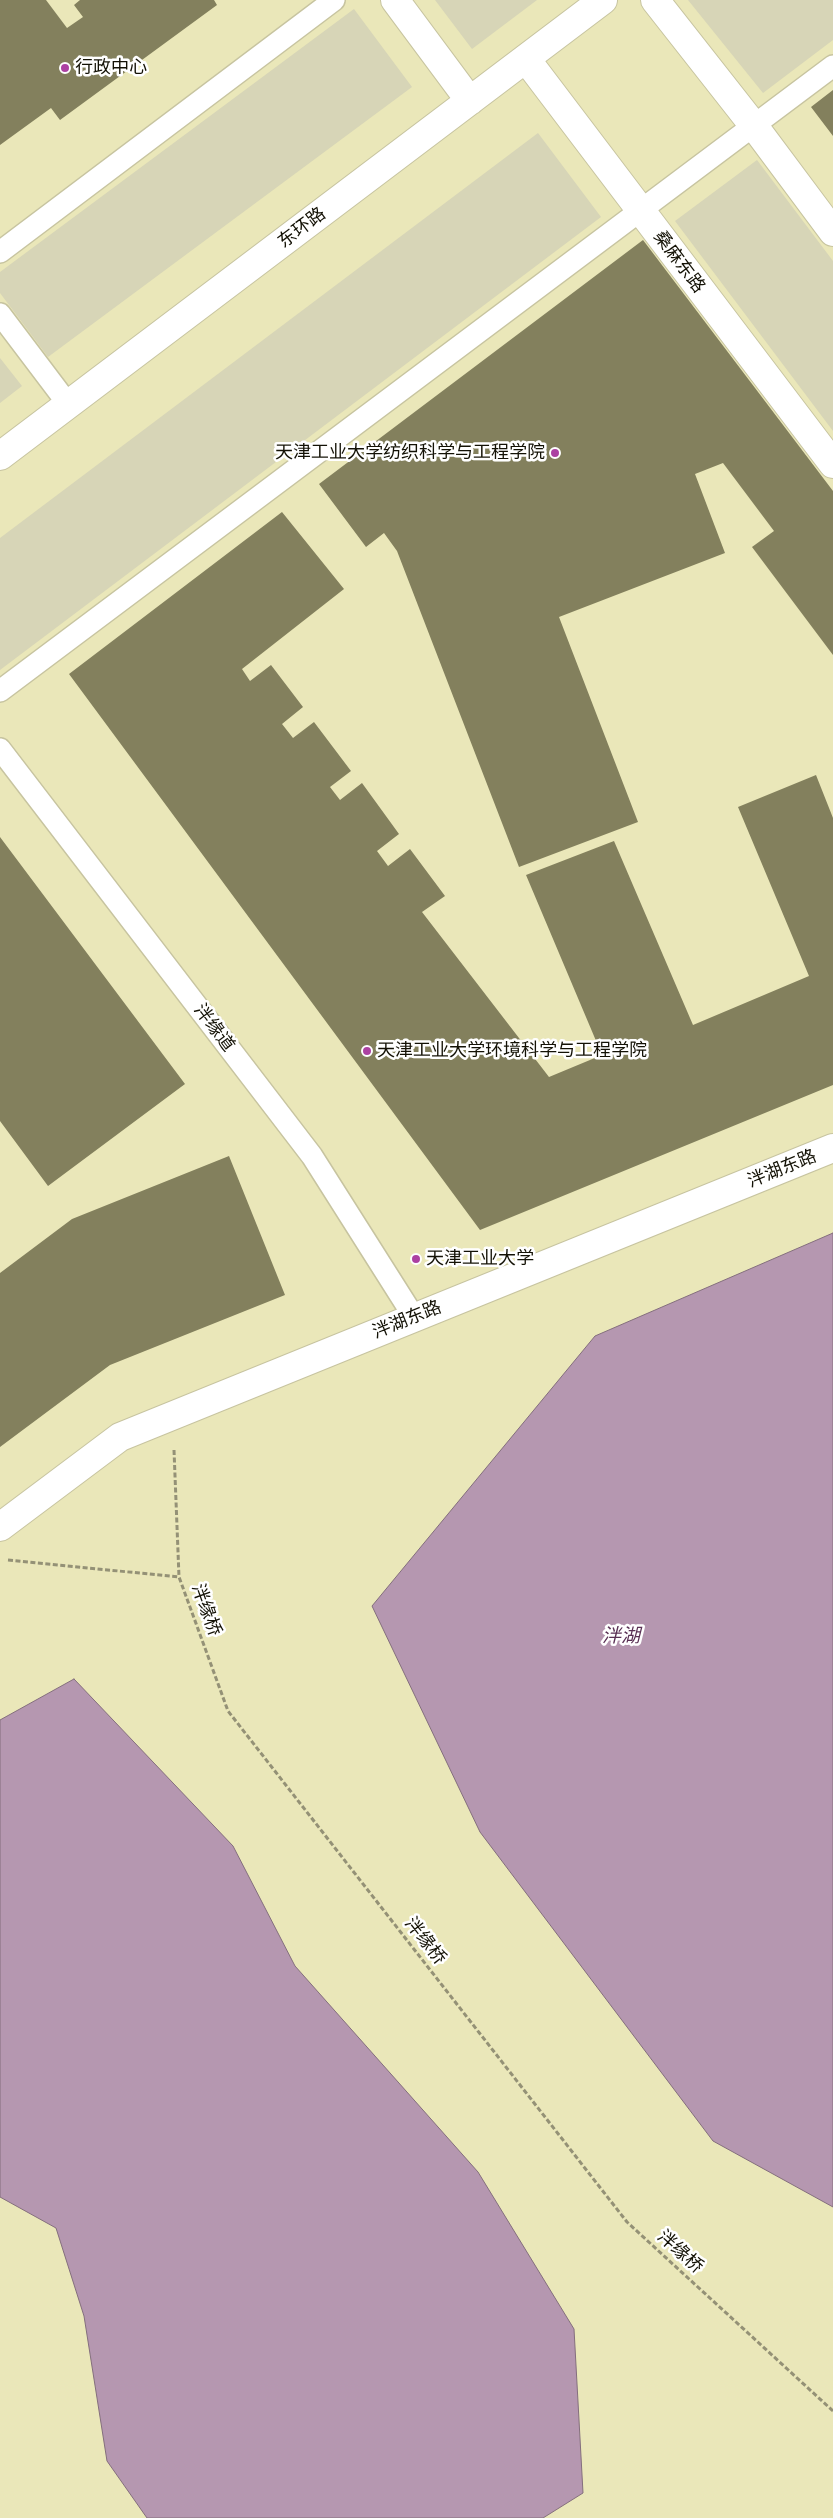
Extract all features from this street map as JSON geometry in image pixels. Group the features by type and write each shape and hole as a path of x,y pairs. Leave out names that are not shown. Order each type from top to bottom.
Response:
{"street":[{"path":"395,0 470,101"},
{"name":"东环路","path":"0,456 603,0"},
{"path":"655,0 754,126 833,232"},
{"name":"桑麻东路","path":"526,59 833,464"},
{"name":"泮湖东路","path":"0,1527 120,1437 833,1148"}],"lane":[{"path":"0,252 334,0"},
{"path":"0,692 833,66"},
{"path":"0,314 68,404"},
{"name":"泮缘道","path":"0,749 312,1156 414,1317"}],"path":[{"path":"173,1414 179,1577"},
{"name":"泮缘桥","path":"0,1559 179,1577 228,1711 627,2222 833,2411"}],"shaded area":[{"name":"天津工业大学","path":"0,0 833,0 833,2518 0,2518"},
{"path":"435,0 537,0 472,49"},
{"path":"688,0 833,0 833,40 763,93"},
{"path":"354,9 412,87 48,357 0,293 0,272"},
{"path":"538,133 601,217 0,670 0,538"},
{"path":"757,160 833,261 833,431 675,221"},
{"path":"0,358 22,386 0,403"}],"water":[{"name":"泮湖","path":"833,1233 833,2207 713,2141 480,1832 372,1606 595,1336"},
{"path":"74,1679 233,1846 295,1966 478,2172 574,2329 583,2493 543,2518 147,2518 107,2461 84,2316 56,2228 0,2197 0,1720"}],"building":[{"name":"行政中心","path":"0,0 46,0 67,28 83,17 74,5 80,0 214,0 217,5 60,120 51,108 0,145"},
{"path":"833,90 833,136 811,107"},
{"path":"643,240 833,491 833,655 752,547 774,531 723,463 695,474 725,553 559,617 638,822 519,867 397,551 384,533 366,547 319,484"},
{"path":"282,512 344,589 242,669 250,681 271,665 303,707 282,724 293,738 314,722 351,771 330,787 340,800 362,783 399,834 377,851 388,866 410,849 445,896 422,912 549,1077 602,1055 526,875 614,841 693,1025 809,976 738,807 816,775 833,818 833,1085 480,1230 69,674"},
{"path":"0,837 185,1084 48,1186 0,1121"},
{"path":"229,1156 285,1295 110,1365 0,1447 0,1273 72,1219"}],"place":[{"name":"行政中心","path":"65,68"},
{"name":"天津工业大学纺织科学与工程学院","path":"555,453"},
{"name":"天津工业大学环境科学与工程学院","path":"367,1051"},
{"name":"天津工业大学","path":"416,1259"}]}
